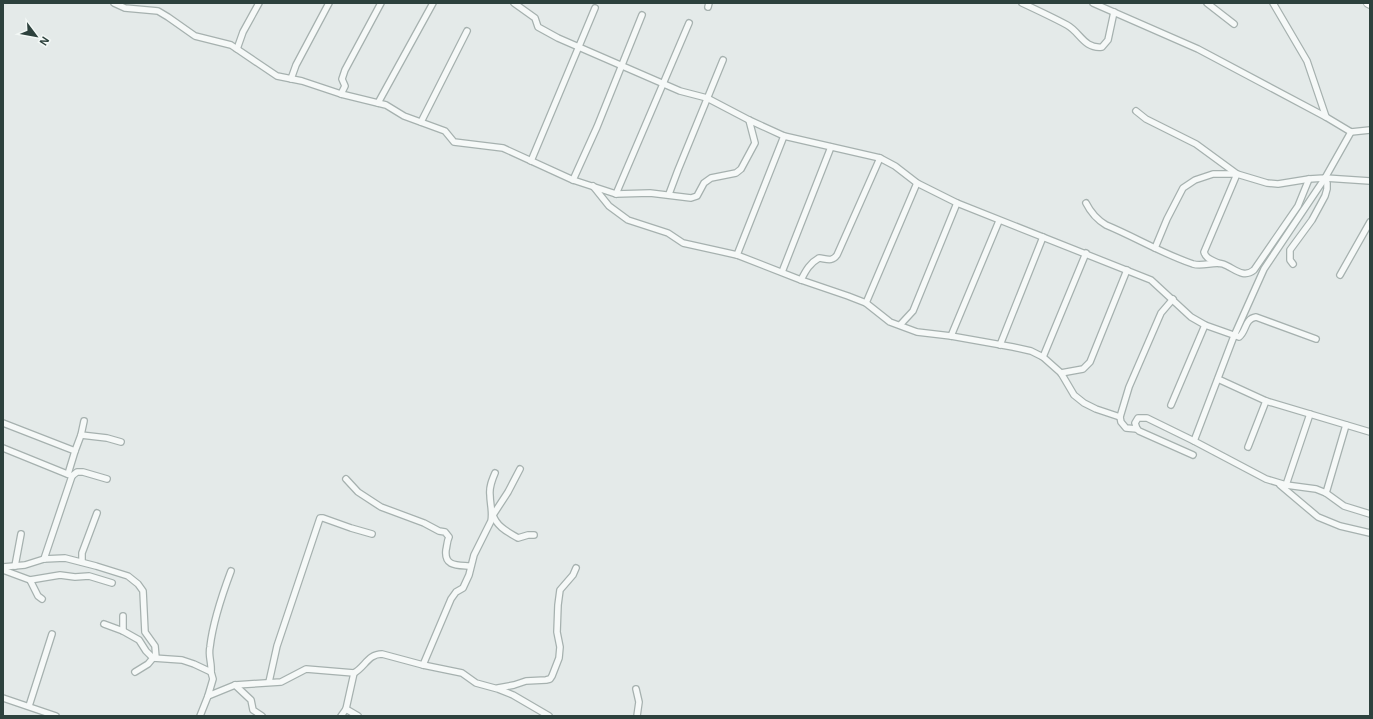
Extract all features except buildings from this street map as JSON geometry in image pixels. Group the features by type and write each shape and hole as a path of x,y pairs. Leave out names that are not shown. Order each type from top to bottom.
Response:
{"street":[{"path":"114,3 125,8 158,11 168,16 195,36 231,45 277,76 302,81 341,94 378,103 391,108 404,116 445,131 454,142 503,148 573,180 616,194 669,194 691,198 697,196 704,183 711,178 736,173 741,169 755,143 749,120"},
{"path":"237,49 243,32 259,3"},
{"path":"291,79 296,65 329,3"},
{"path":"341,94 345,86 342,79 345,70 381,3"},
{"path":"378,103 433,3"},
{"path":"514,3 535,18 538,28 579,48 680,91 707,98 784,136 880,158 895,166 917,183 957,203 999,221 1086,253 1151,280 1191,317 1205,325 1234,336 1240,336 1248,321 1256,317 1316,339"},
{"path":"1022,3 1067,25 1082,40 1096,48 1102,47 1108,40 1114,12"},
{"path":"1094,3 1198,50 1326,117 1351,132 1370,130"},
{"path":"1207,3 1234,24"},
{"path":"1273,3 1307,61 1326,117"},
{"path":"531,160 595,8"},
{"path":"573,180 597,127 642,15"},
{"path":"616,194 689,23"},
{"path":"421,122 467,31"},
{"path":"669,194 723,60"},
{"path":"1136,111 1146,119 1196,144 1237,174"},
{"path":"1194,441 1234,336 1264,269 1325,178 1351,132"},
{"path":"736,255 784,136"},
{"path":"782,272 831,147"},
{"path":"801,280 806,270 814,260 819,258 830,260 834,259 837,255 880,158"},
{"path":"1156,248 1167,219 1184,188 1195,180 1213,174 1237,174 1267,183 1278,184 1325,178 1370,181"},
{"path":"1237,174 1204,252 1208,259 1224,264 1241,273 1254,270 1298,206 1310,179"},
{"path":"1293,264 1290,260 1290,250 1292,245 1312,220 1325,196 1327,184 1325,178"},
{"path":"866,303 917,183"},
{"path":"593,186 609,206 628,220 668,233 683,243 736,255 866,303 890,322 917,332 951,336 1032,351 1044,357 1061,373 1074,394 1084,403 1096,409 1120,417"},
{"path":"900,325 913,311 957,203"},
{"path":"1086,203 1091,213 1106,225 1156,248 1193,264 1202,265 1218,263"},
{"path":"951,336 999,221"},
{"path":"1340,275 1370,222"},
{"path":"1000,345 1043,237"},
{"path":"1044,357 1086,253"},
{"path":"1061,373 1084,369 1090,362 1127,270"},
{"path":"1173,299 1161,313 1129,387 1120,417 1121,422 1126,428 1137,429 1193,455"},
{"path":"1171,405 1205,325"},
{"path":"1218,379 1266,401 1370,432"},
{"path":"1248,447 1266,401"},
{"path":"1286,485 1310,414"},
{"path":"1137,429 1135,422 1138,418 1147,418 1266,479 1279,484 1316,489 1326,493 1344,506 1370,513"},
{"path":"44,559 70,475 84,421"},
{"path":"3,423 75,451"},
{"path":"1326,493 1346,425"},
{"path":"80,435 107,438 121,442"},
{"path":"3,448 70,475 77,472 83,472 107,479"},
{"path":"423,665 450,599 456,592 463,588 469,575 470,566 474,555 489,527 493,515 508,492 520,469"},
{"path":"495,473 490,491 495,521 500,527 518,538 534,535"},
{"path":"346,479 358,492 381,507 444,532 449,537 446,559 449,563 470,566"},
{"path":"1279,484 1318,516 1340,526 1370,533"},
{"path":"82,562 82,553 97,513"},
{"path":"269,682 277,646 320,518 372,534"},
{"path":"15,566 21,534"},
{"path":"3,568 34,563 44,559 64,558 128,576 144,591 145,632 155,646 155,658 135,672"},
{"path":"3,568 30,580 60,575 75,577 89,576 112,582"},
{"path":"498,688 532,680 546,680 550,679 552,676 559,658 560,647 557,632 560,590 576,568"},
{"path":"200,716 213,678 209,648 231,571"},
{"path":"30,580 38,596 42,599"},
{"path":"123,616 123,631"},
{"path":"104,624 123,631 139,640 146,651 155,658 182,660 211,672"},
{"path":"29,706 52,634"},
{"path":"208,696 236,685 281,682 306,669 354,673 363,667 368,659 376,654 382,654 423,665 462,673 476,683 498,688 513,695 549,716"},
{"path":"341,716 346,709 354,673"},
{"path":"236,685 250,700 253,710 262,716"},
{"path":"636,689 639,702 638,716"},
{"path":"3,698 56,716"},
{"path":"35,716 37,709"},
{"path":"346,709 358,716"}]}
